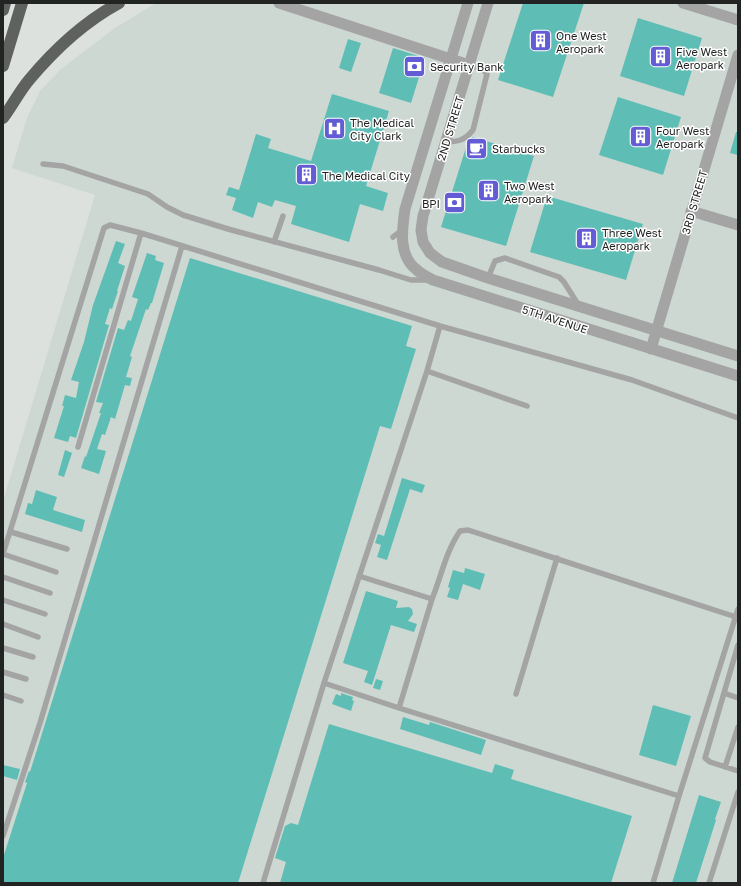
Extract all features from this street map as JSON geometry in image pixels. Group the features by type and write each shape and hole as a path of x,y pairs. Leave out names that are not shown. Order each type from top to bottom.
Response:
{"highway":[{"path":"3,10 5,3"},
{"path":"3,66 22,3"},
{"path":"3,118 28,81 59,47 104,11 119,3"}],"street":[{"path":"279,3 469,64"},
{"name":"2ND STREET","path":"397,234 468,3"},
{"name":"2ND STREET","path":"430,253 423,242 421,230 423,216 488,3"},
{"path":"683,3 738,20"},
{"name":"3RD STREET","path":"651,349 738,55"},
{"path":"428,137 445,142"},
{"path":"691,211 738,225"},
{"name":"5TH AVENUE","path":"397,234 404,254 415,269 432,280 738,376"},
{"name":"5TH AVENUE","path":"430,253 442,262 488,278 738,356"}],"lane":[{"path":"445,142 458,142 469,136 473,130 487,74 484,70 469,64"},
{"path":"43,164 63,166 148,194 167,207 183,214 274,242 411,280 432,280"},
{"path":"274,242 283,216"},
{"path":"56,572 3,554 104,228 110,225 141,233 440,326 632,380 738,418"},
{"path":"78,447 141,233"},
{"path":"3,836 40,723 182,246"},
{"path":"488,278 495,261 505,258 559,277 564,282 580,307"},
{"path":"263,883 324,683 427,371 440,326"},
{"path":"427,371 527,406"},
{"path":"399,708 443,566 460,531 468,530 558,558 736,617"},
{"path":"11,532 67,549"},
{"path":"516,694 558,558"},
{"path":"359,576 432,599"},
{"path":"3,577 50,593"},
{"path":"3,600 45,614"},
{"path":"653,883 738,609"},
{"path":"3,624 38,637"},
{"path":"738,645 706,758 710,762 738,771"},
{"path":"3,648 33,657"},
{"path":"3,672 26,679"},
{"path":"324,683 679,796"},
{"path":"724,693 738,698"},
{"path":"3,695 21,701"},
{"path":"725,766 738,727"},
{"path":"710,883 738,792"}],"shaded area":[{"path":"156,3 738,3 738,883 3,883 3,501 95,195 12,168 27,118 40,91 61,69 115,28"}],"building":[{"name":"One West Aeropark","path":"523,3 584,3 553,97 498,80"},
{"name":"Five West Aeropark","path":"638,18 702,38 684,96 620,76"},
{"path":"348,39 361,43 351,72 339,68"},
{"path":"393,48 425,58 411,103 379,93"},
{"name":"The Medical City","path":"332,94 389,111 366,186 388,193 383,211 360,204 349,242 291,224 296,206 275,200 272,207 258,202 253,218 232,210 236,198 226,195 229,187 239,190 256,134 271,139 268,148 311,161"},
{"name":"Four West Aeropark","path":"618,97 681,117 663,175 599,155"},
{"path":"736,132 738,132 738,155 730,153"},
{"name":"Two West Aeropark","path":"473,137 534,156 506,246 441,227 468,141"},
{"name":"Three West Aeropark","path":"547,196 643,224 626,280 530,252"},
{"path":"116,241 125,244 118,263 125,266 112,309 110,308 105,324 109,325 76,438 70,436 68,442 54,438 64,406 62,406 65,395 76,398 79,382 71,380 84,342 93,305"},
{"path":"147,253 156,256 155,260 164,263 152,303 148,310 146,309 130,356 132,357 126,377 132,378 130,386 125,385 115,419 111,417 105,435 102,434 97,449 106,451 99,474 81,468 101,413 99,413 103,403 96,402 118,328 124,330 128,320 131,321 138,299 132,297"},
{"path":"190,258 412,326 406,346 416,349 391,429 380,426 238,883 3,883 3,858 27,783 25,782 29,771 30,772"},
{"path":"65,450 72,453 64,477 58,475"},
{"path":"402,478 425,485 422,493 410,489 387,560 377,557 381,545 375,543 378,534 384,536"},
{"path":"36,490 57,497 53,510 85,520 82,532 25,514 28,503 32,504"},
{"path":"465,568 485,574 480,590 463,584 458,600 447,597 453,570 464,573"},
{"path":"366,591 398,601 396,608 409,607 412,609 413,614 408,621 417,624 414,632 391,625 372,685 364,682 368,671 343,663"},
{"path":"376,679 383,681 380,690 373,688"},
{"path":"341,693 353,697 352,700 354,701 351,711 332,704 336,694 341,696"},
{"path":"653,705 691,716 676,766 639,755"},
{"path":"403,717 429,725 430,722 486,740 481,755 400,729"},
{"path":"329,724 492,773 495,764 514,770 511,779 632,816 611,883 280,883 286,862 275,858 285,826 291,823 298,825"},
{"path":"3,765 20,769 17,780 3,776"},
{"path":"699,795 721,802 715,819 716,820 696,883 672,883"}],"place":[{"name":"One West Aeropark","path":"541,41"},
{"name":"Five West Aeropark","path":"661,57"},
{"name":"Security Bank","path":"415,66"},
{"name":"The Medical City Clark","path":"335,128"},
{"name":"Four West Aeropark","path":"640,136"},
{"name":"Starbucks","path":"476,148"},
{"name":"The Medical City","path":"306,175"},
{"name":"Two West Aeropark","path":"488,191"},
{"name":"BPI","path":"455,203"},
{"name":"Three West Aeropark","path":"587,238"}]}
